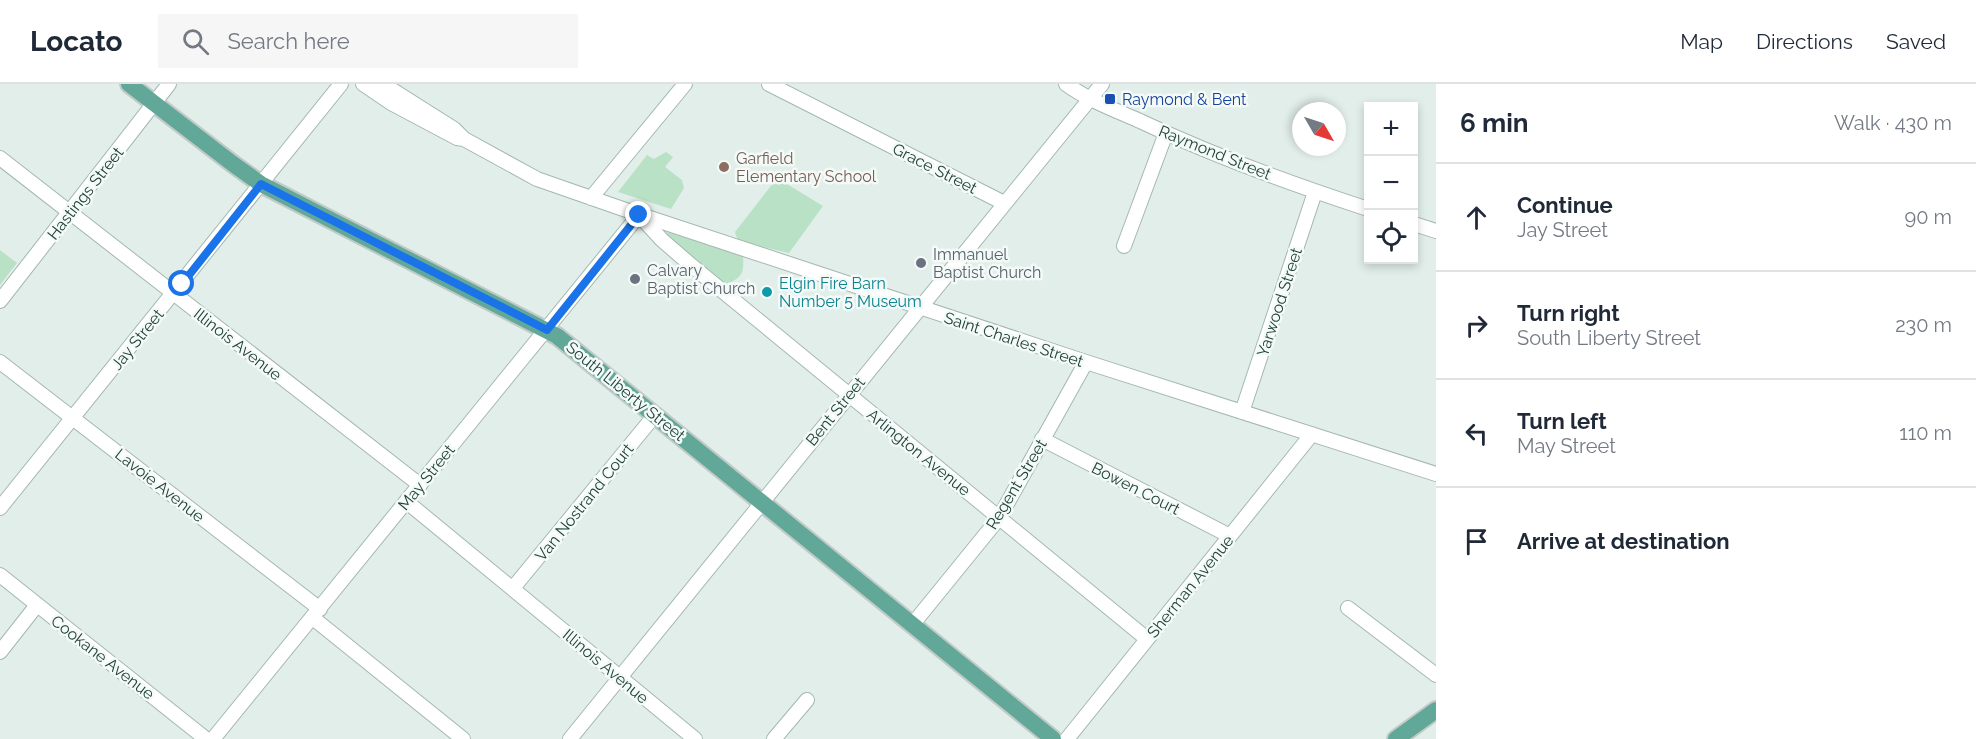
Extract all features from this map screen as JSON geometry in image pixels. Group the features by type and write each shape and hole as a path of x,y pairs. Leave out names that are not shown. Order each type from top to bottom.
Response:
{"main road":[{"name":"South Liberty Street","path":"129,84 261,184 558,336 1053,739"},
{"path":"1396,739 1436,710"}],"street":[{"name":"Hastings Street","path":"0,302 169,84"},
{"name":"Jay Street","path":"0,508 341,84"},
{"name":"Saint Charles Street","path":"363,84 413,115 457,138 464,139 537,179 920,308 1436,474"},
{"name":"Saint Charles Street","path":"383,84 461,134 464,139"},
{"path":"591,198 685,84"},
{"name":"Grace Street","path":"769,84 1004,203"},
{"name":"Raymond Street","path":"1066,84 1166,133 1315,192 1364,208"},
{"name":"Bent Street","path":"570,739 1102,84"},
{"path":"1124,246 1166,133"},
{"name":"Illinois Avenue","path":"0,158 420,484"},
{"name":"Yarwood Street","path":"1242,412 1315,192"},
{"name":"May Street","path":"213,739 639,215"},
{"name":"Arlington Avenue","path":"639,215 662,240 692,266 1147,639"},
{"path":"1418,226 1436,231"},
{"name":"Lavoie Avenue","path":"0,362 74,417 316,613 463,739"},
{"name":"Regent Street","path":"912,625 999,518 1086,362"},
{"name":"Van Nostrand Court","path":"513,588 655,415"},
{"name":"Sherman Avenue","path":"1067,739 1312,434"},
{"name":"Bowen Court","path":"1042,439 1230,536"},
{"name":"Illinois Avenue","path":"406,502 695,739"},
{"name":"Cookane Avenue","path":"0,575 206,739"},
{"path":"0,652 37,605"},
{"path":"1348,608 1436,675"},
{"path":"774,739 807,700"}],"green space":[{"path":"666,152 673,157 665,167 682,180 684,188 671,209 618,192 647,155 654,159"},
{"path":"777,178 823,206 789,253 738,241 735,232"},
{"path":"667,232 743,255 741,274 726,285 666,235"},
{"path":"0,250 17,263 0,285"}],"place":[{"name":"Raymond & Bent","path":"1110,99"},
{"name":"Garfield Elementary School","path":"724,167"},
{"name":"Immanuel Baptist Church","path":"921,263"},
{"name":"Calvary Baptist Church","path":"635,279"},
{"name":"Elgin Fire Barn Number 5 Museum","path":"767,292"}],"route":[{"path":"182,284 261,184 547,330 639,215"}]}
